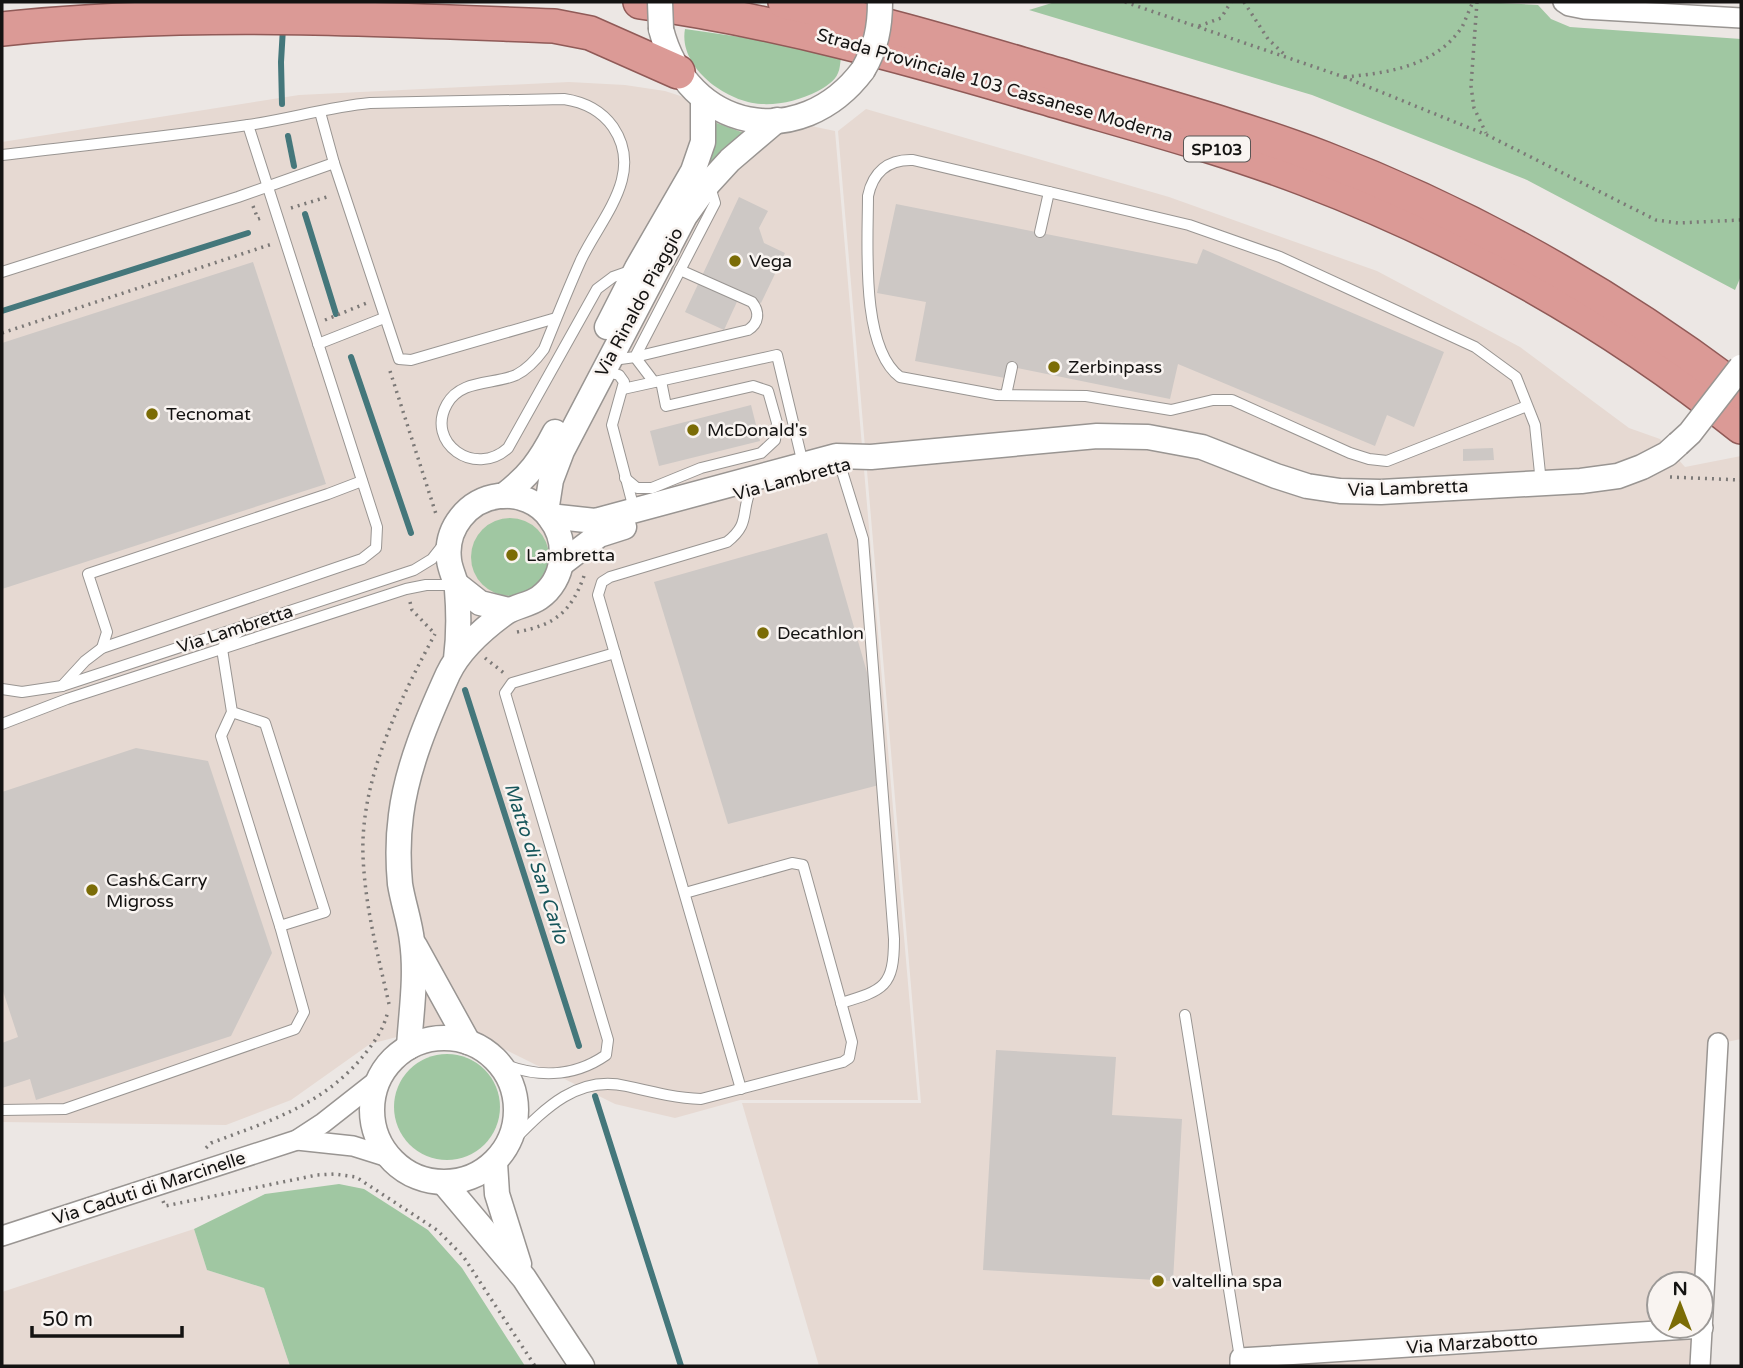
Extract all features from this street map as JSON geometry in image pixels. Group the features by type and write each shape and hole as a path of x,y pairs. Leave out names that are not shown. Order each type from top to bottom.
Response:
{"highway":[{"name":"Strada Provinciale 103 Cassanese Moderna","path":"640,2 730,16 861,45 1180,137 1304,178 1425,230 1541,290 1651,360 1741,427"},
{"name":"Strada Provinciale 103 Cassanese Moderna","path":"785,2 910,32 1226,124 1350,169 1441,208 1558,270 1643,321 1741,392"},
{"path":"2,29 108,20 190,17 354,18 554,26 590,33 678,72"}],"street":[{"path":"660,2 661,29 668,53 678,72 703,100 738,117 757,121 798,118 829,104 843,94 863,70 876,42 880,2"},
{"path":"1563,2 1584,9 1741,18"},
{"name":"Via Rinaldo Piaggio","path":"442,529 457,522 477,503 503,495 524,480 537,466 637,268 694,171 703,142 703,100"},
{"name":"Via Rinaldo Piaggio","path":"547,514 551,480 562,450 685,216 708,184 730,160 777,120"},
{"name":"Via Lambretta","path":"547,514 595,522 836,456 871,457 1097,436 1133,436 1190,443 1292,481 1340,491 1381,492 1540,476 1595,479 1642,467 1667,453 1690,433 1741,367"},
{"name":"Via Lambretta","path":"561,564 599,535 871,457"},
{"path":"409,1047 413,998 413,943 400,883 401,816 417,752 465,652 481,632 509,610 531,603 542,596 551,587 561,564 561,538 547,514 527,499 503,495"},
{"path":"442,529 456,584 460,634 465,652"},
{"path":"456,584 480,603 509,610"},
{"path":"413,943 468,1042"},
{"path":"501,1155 471,1178 444,1183 413,1176 400,1168 388,1157 373,1124 372,1105 379,1079 391,1061 409,1047 425,1041 442,1038 468,1042 485,1050 498,1062 512,1084 517,1110 516,1123 501,1155 497,1194 524,1278"},
{"path":"1706,1270 1718,1043"},
{"name":"Via Caduti di Marcinelle","path":"2,1236 297,1140 379,1079"},
{"name":"Via Caduti di Marcinelle","path":"297,1140 342,1144 388,1157"},
{"path":"444,1183 524,1278 582,1366"},
{"name":"Via Marzabotto","path":"1240,1362 1645,1332"},
{"path":"1700,1366 1702,1340"}],"lane":[{"path":"2,155 248,125 339,106 370,103 564,99 583,103 603,115 620,138 625,157 624,175 616,197 583,257 544,349 525,370 508,378 466,387 457,392 443,413 443,428 449,443 458,453 473,459 485,460 508,447 597,289 613,277 637,268"},
{"path":"320,112 340,182 399,359 411,359 556,318"},
{"path":"62,686 85,661 102,648 362,559 376,548 377,527 248,125"},
{"path":"1527,405 1387,460 1369,459 1350,453 1232,400 1213,400 1171,410 1086,396 1006,395 900,377 889,369 882,356 869,293 868,196 871,184 875,175 892,162 913,160 1189,225 1280,257 1475,347 1516,377 1535,425 1540,476"},
{"path":"2,272 268,187 334,163"},
{"path":"635,356 715,203 708,184"},
{"path":"1040,232 1049,192"},
{"path":"606,366 635,356 748,330 757,321 757,311 752,302 680,270"},
{"path":"318,344 384,318"},
{"path":"623,389 777,355 803,464"},
{"path":"625,478 637,488 652,488 701,468 761,453 775,440 777,423 768,391 754,386 666,405 657,382 635,356"},
{"path":"606,366 624,382 612,420 636,512"},
{"path":"1006,395 1012,367"},
{"path":"841,467 863,539 894,939 892,971 884,986 841,1003"},
{"path":"102,648 107,632 88,575 362,481"},
{"path":"741,1089 598,595 600,586 610,577 727,542 737,534 745,520 750,491"},
{"name":"Via Lambretta","path":"2,689 22,692 62,686 414,570 432,559 442,529"},
{"name":"Via Lambretta","path":"2,724 67,699 406,589 456,584"},
{"path":"2,1110 65,1109 295,1029 304,1012 221,736 232,712 222,649 227,640 249,625"},
{"path":"498,1062 520,1071 554,1073 576,1070 607,1055 608,1040 506,697 506,689 515,682 615,653"},
{"path":"232,712 265,723 325,912 280,926"},
{"path":"501,1155 558,1098 580,1087 624,1085 677,1098 701,1099 843,1062 849,1058 852,1042 803,865 792,863 685,893"},
{"path":"1185,1015 1240,1362"}],"path":[{"path":"1125,2 1344,77 1487,135 1656,220 1678,223 1741,220"},
{"path":"1197,27 1221,18 1231,2"},
{"path":"1244,2 1268,39 1287,58"},
{"path":"1344,77 1382,73 1421,62 1443,46 1461,27 1475,2"},
{"path":"1475,2 1471,86 1474,108 1487,135"},
{"path":"253,206 258,219 326,195 334,200"},
{"path":"2,333 285,240"},
{"path":"312,325 378,299"},
{"path":"367,303 374,323"},
{"path":"387,361 442,529"},
{"path":"1642,467 1664,477 1741,480"},
{"path":"406,589 412,610 435,634 515,682"},
{"path":"199,1155 211,1143 300,1108 324,1094 355,1068 384,1028 389,1004 370,920 363,854 368,805 378,760 400,701 435,634"},
{"path":"165,1206 317,1175 356,1177 437,1230 463,1256 536,1366"}],"shaded area":[{"path":"569,82 625,85 665,91 702,103 835,131 918,1100 740,1100 675,1118 615,1104 492,1043 435,1027 370,1044 291,1100 226,1125 2,1122 2,142 299,95"},
{"path":"866,109 1169,197 1377,271 1520,347 1629,428 1660,439 1685,467 1741,456 1741,1039 1717,1044 1704,1270 1645,1270 1645,1340 1700,1340 1699,1366 819,1366 742,1103 921,1103 838,131"},
{"path":"194,1229 207,1270 264,1288 290,1366 2,1366 2,1292"}],"green space":[{"path":"1055,2 1481,2 1538,5 1551,19 1570,27 1741,39 1741,276 1735,290 1527,180 1312,95 1029,10"},
{"path":"685,29 754,39 841,58 839,70 830,84 804,97 776,104 747,102 720,89 697,69 685,43"},
{"path":"711,121 744,133 705,170"},
{"path":"502,518 518,518 532,524 543,535 549,549 549,565 543,579 532,590 518,596 502,596 488,590 477,579 471,565 471,549 477,535 488,524"},
{"path":"447,1054 467,1058 485,1069 496,1087 500,1107 496,1127 485,1145 467,1156 447,1160 427,1156 409,1145 398,1127 394,1107 398,1087 409,1069 427,1058"},
{"path":"339,1184 364,1189 428,1230 462,1268 525,1366 290,1366 264,1288 207,1270 194,1229 265,1194"}],"building":[{"path":"739,197 768,211 759,228 764,243 785,253 761,303 741,293 724,330 685,312"},
{"path":"896,204 1197,264 1203,249 1444,352 1414,427 1387,415 1375,446 1178,364 1170,399 1012,367 1005,378 915,361 926,302 877,293"},
{"name":"Tecnomat","path":"253,262 326,484 2,589 2,343"},
{"path":"751,405 760,441 659,466 650,431"},
{"path":"1493,448 1494,460 1463,461 1463,449"},
{"name":"Decathlon","path":"827,533 870,683 879,785 728,824 654,582"},
{"name":"Cash&Carry Migross","path":"136,748 208,761 272,953 231,1036 36,1100 30,1079 2,1088 2,1043 18,1037 2,988 2,792"},
{"path":"996,1050 1116,1057 1112,1115 1182,1119 1173,1281 983,1270"}],"waterway":[{"name":"Matto di San Carlo","path":"282,104 283,28"},
{"name":"Matto di San Carlo","path":"288,136 294,166"},
{"name":"Matto di San Carlo","path":"305,214 336,314"},
{"path":"2,311 248,233"},
{"name":"Matto di San Carlo","path":"351,357 411,533"},
{"name":"Matto di San Carlo","path":"465,690 579,1046"},
{"name":"Matto di San Carlo","path":"595,1096 681,1366"}],"place":[{"name":"Vega","path":"735,261"},
{"name":"Zerbinpass","path":"1054,367"},
{"name":"Tecnomat","path":"152,414"},
{"name":"McDonald's","path":"693,430"},
{"name":"Lambretta","path":"512,555"},
{"name":"Decathlon","path":"763,633"},
{"name":"Cash&Carry Migross","path":"92,890"},
{"name":"valtellina spa","path":"1158,1281"}]}
